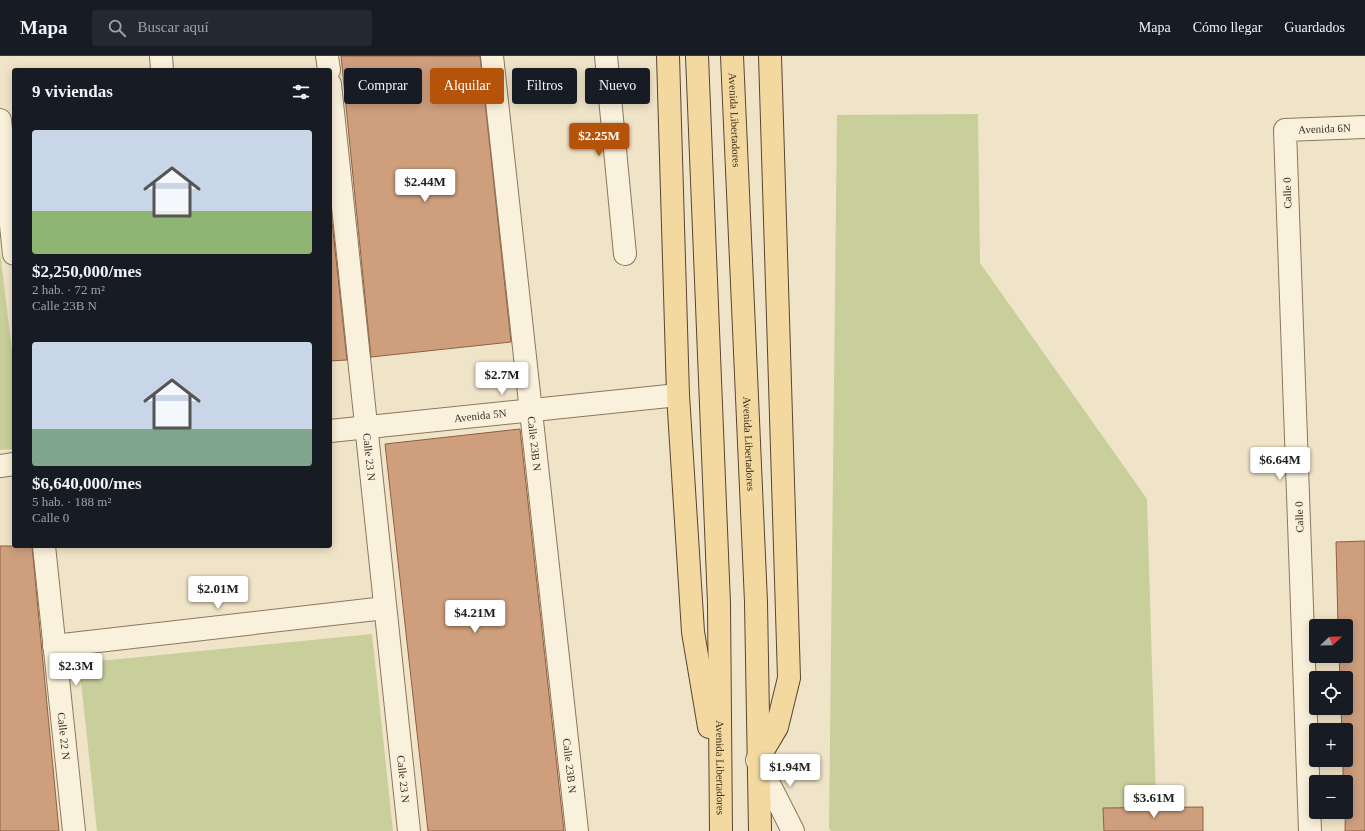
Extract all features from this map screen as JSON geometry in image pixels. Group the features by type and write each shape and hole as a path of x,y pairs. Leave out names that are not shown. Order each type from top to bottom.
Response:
{"main road":[{"path":"668,56 678,395 693,632 719,784"},
{"name":"Avenida Libertadores","path":"697,56 719,604 719,784 721,831"},
{"name":"Avenida Libertadores","path":"732,56 756,602 757,760 760,831"},
{"path":"757,760 777,727 789,678 770,56"}],"street":[{"path":"161,56 162,68"},
{"path":"327,56 329,68"},
{"name":"Calle 23B N","path":"492,56 577,831"},
{"path":"606,56 626,254"},
{"name":"Calle 23 N","path":"332,103 408,831"},
{"path":"0,120 12,235"},
{"name":"Avenida 6N","path":"1285,130 1365,127"},
{"name":"Calle 0","path":"1285,130 1310,831"},
{"name":"Avenida 5N","path":"332,431 678,395"},
{"path":"0,466 12,464"},
{"name":"Calle 22 N","path":"44,548 74,831"},
{"path":"54,646 385,608"},
{"path":"757,760 793,831"}],"green space":[{"path":"978,114 980,263 1147,499 1157,831 831,831 829,828 837,115"},
{"path":"0,251 12,351 12,449 0,450"},
{"path":"372,634 393,831 97,831 79,663"}],"building":[{"path":"341,56 480,56 481,68 430,68 430,104 485,104 511,342 371,357 346,104 422,104 422,68 344,68 344,86"},
{"path":"332,221 347,360 332,361"},
{"path":"520,429 564,831 428,831 385,444"},
{"path":"1365,541 1365,831 1345,831 1345,819 1353,819 1353,775 1343,775 1343,767 1353,767 1353,723 1342,723 1341,715 1353,715 1353,671 1340,671 1339,663 1353,663 1353,619 1338,619 1336,542"},
{"path":"0,546 12,546 12,548 32,548 59,831 0,831"},
{"path":"1203,807 1203,831 1104,831 1103,808"}]}
